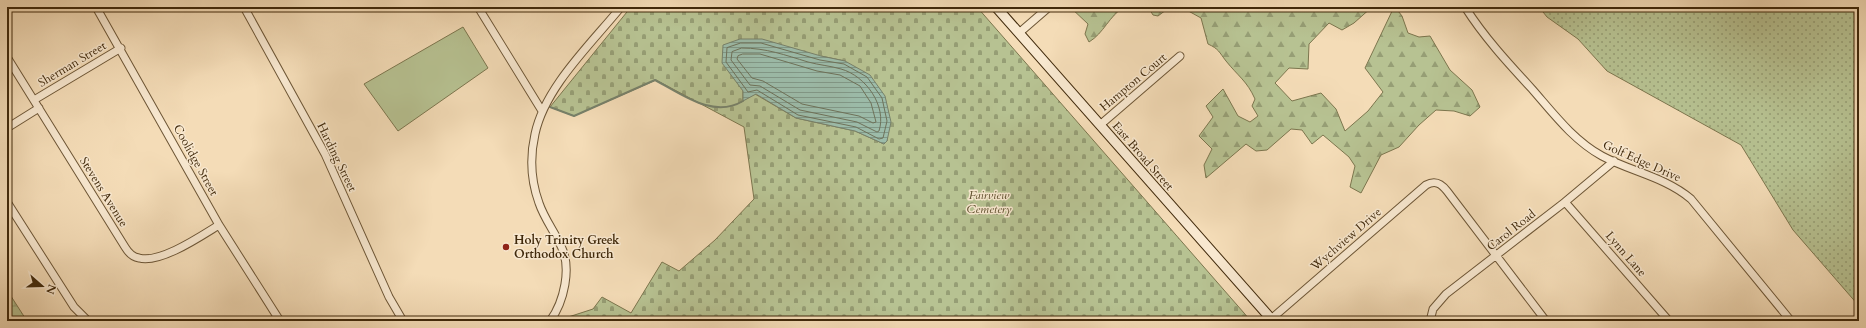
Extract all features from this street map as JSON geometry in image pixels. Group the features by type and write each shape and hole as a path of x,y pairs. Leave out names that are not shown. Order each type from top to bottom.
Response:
{"street":[{"name":"Coolidge Street","path":"96,7 121,48 219,225 280,321"},
{"name":"Harding Street","path":"244,7 325,154 389,297 403,321"},
{"path":"478,7 542,111"},
{"path":"550,321 554,316 563,289 566,270 565,258 561,246 538,202 532,175 532,148 542,111 556,85 621,7"},
{"name":"East Broad Street","path":"996,7 1272,320"},
{"path":"1019,33 1049,7"},
{"name":"Golf Edge Drive","path":"1465,7 1488,40 1570,133 1586,147 1614,161 1670,184 1691,199 1791,321"},
{"name":"Sherman Street","path":"34,100 121,48"},
{"name":"Hampton Court","path":"1100,125 1180,56"},
{"name":"Stevens Avenue","path":"7,57 124,247 133,256 140,259 148,259 178,250 219,225"},
{"path":"7,128 38,108"},
{"name":"Carol Road","path":"1430,321 1434,310 1446,294 1565,202 1614,161"},
{"name":"Wychview Drive","path":"1272,320 1426,185 1432,182 1438,183 1447,190 1496,255"},
{"path":"7,202 74,307 88,321"},
{"name":"Lynn Lane","path":"1565,202 1669,321"},
{"path":"1496,255 1546,321"}],"green space":[{"name":"Fairview Cemetery","path":"631,7 977,7 1251,321 556,321 593,309 602,297 631,313 662,262 679,271 715,240 754,199 744,127 656,80 574,116 550,107","holes":["821,56 845,61 887,136 887,141 884,144 855,131 796,118 755,94 743,100 743,91"]},
{"path":"1070,7 1124,7 1114,15 1099,34 1089,42 1085,34 1088,24"},
{"path":"1148,7 1170,7 1158,16 1153,15"},
{"path":"1178,7 1372,7 1354,23 1342,30 1329,23 1309,44 1308,69 1289,68 1275,83 1292,101 1321,93 1336,109 1345,131 1368,111 1383,92 1365,68 1395,7 1402,16 1408,33 1419,37 1430,36 1450,70 1472,90 1480,107 1470,116 1454,111 1436,110 1419,125 1399,147 1381,155 1361,193 1350,187 1355,166 1349,157 1323,135 1312,144 1302,130 1291,129 1267,150 1256,151 1246,144 1206,178 1204,165 1212,149 1199,136 1213,117 1206,106 1223,89 1238,116 1250,122 1258,116 1252,106 1255,99 1249,88 1218,51 1208,44 1201,18 1183,8"},
{"path":"1539,7 1859,7 1859,306 1793,230 1741,145 1607,71 1578,39 1547,17"},
{"path":"463,27 488,68 398,131 364,84"},
{"path":"7,290 27,321 7,321"}],"water":[{"path":"740,39 762,39 821,56 845,61 870,75 885,96 891,122 887,141 884,144 855,131 796,118 756,94 743,101 743,91 722,63 723,45"}],"waterway":[{"path":"550,107 574,116 655,80 687,98 709,106 732,106 743,101"}],"place":[{"name":"Holy Trinity Greek Orthodox Church","path":"506,247"}]}
